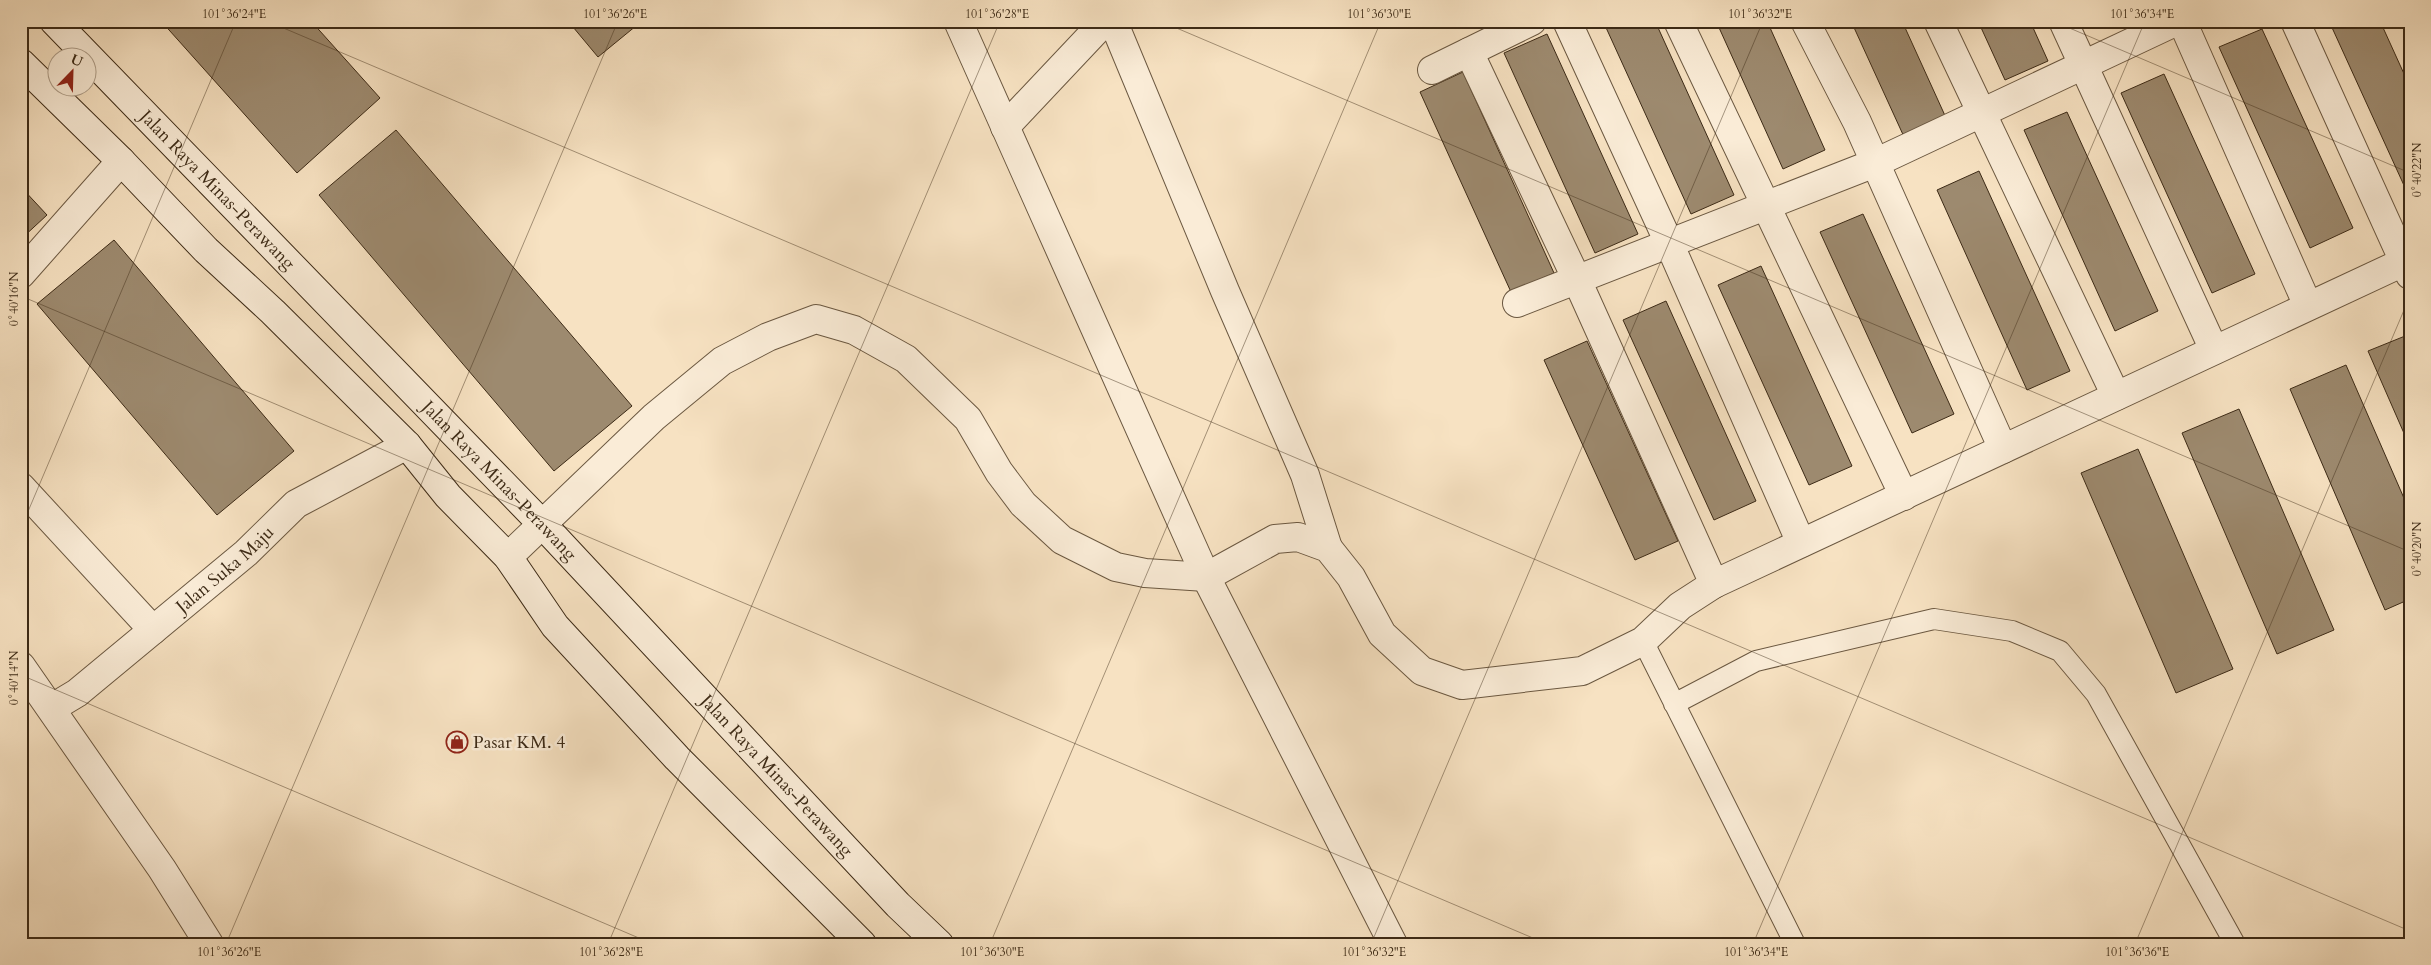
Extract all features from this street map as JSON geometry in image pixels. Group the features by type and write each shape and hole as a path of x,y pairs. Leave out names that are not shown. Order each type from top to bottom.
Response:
{"street":[{"name":"Jalan Raya Minas-Perawang","path":"54,21 543,525 898,905 939,944"},
{"path":"958,21 1206,578 1393,944"},
{"path":"1005,127 1105,21"},
{"path":"1113,21 1225,291 1305,476 1328,548 1351,577 1382,634 1422,671 1462,685 1582,671 1643,641 1680,606 1714,584 2308,306 2407,265 2295,21"},
{"path":"1432,70 1532,21"},
{"path":"1567,21 1670,243 1801,543"},
{"path":"1678,21 1904,496"},
{"path":"1805,21 1858,122 2003,449"},
{"path":"1938,21 1980,113 2116,396"},
{"path":"2063,21 2214,350"},
{"path":"1517,303 1875,163 2177,21"},
{"path":"2182,21 2308,306"},
{"path":"1469,52 1577,280 1714,584"},
{"path":"21,64 121,161 206,250 273,312 407,445 448,496 508,557 555,626 677,758 862,944"},
{"path":"21,274 121,161"},
{"path":"508,557 654,417 722,361 768,337 816,319 854,330 906,359 968,419 999,472 1023,504 1062,540 1116,567 1146,573 1206,578 1275,539 1298,537 1328,548"},
{"name":"Jalan Suka Maju","path":"52,708 77,693 246,553 296,504 407,445"},
{"path":"21,487 153,630"},
{"path":"21,666 52,708 162,869 209,944"}],"lane":[{"path":"1674,704 1756,661 1934,620 2012,631 2060,651 2096,694 2235,944"},
{"path":"1643,641 1795,944"}],"building":[{"path":"161,21 311,21 380,98 297,173"},
{"path":"568,21 642,21 598,57"},
{"path":"1603,21 1655,21 1734,195 1691,214"},
{"path":"1716,21 1767,21 1825,150 1783,169"},
{"path":"1851,21 1902,21 1947,120 1905,139"},
{"path":"1978,21 2030,21 2048,61 2005,80"},
{"path":"2329,21 2380,21 2410,87 2410,191 2407,192"},
{"path":"2262,29 2353,228 2310,248 2219,47"},
{"path":"1547,34 1638,234 1595,253 1504,53"},
{"path":"1463,72 1554,273 1511,292 1420,92"},
{"path":"2164,74 2255,274 2212,293 2121,93"},
{"path":"2067,112 2158,311 2115,331 2024,130"},
{"path":"396,130 632,406 554,471 319,195"},
{"path":"1979,171 2070,371 2027,390 1937,190"},
{"path":"21,187 47,215 21,239"},
{"path":"1863,214 1954,414 1912,433 1820,232"},
{"path":"114,240 294,451 217,515 37,304"},
{"path":"1761,266 1852,466 1809,485 1718,285"},
{"path":"1666,301 1756,501 1714,520 1623,320"},
{"path":"2410,334 2410,447 2368,351"},
{"path":"1587,341 1678,541 1635,560 1544,360"},
{"path":"2346,365 2410,512 2410,599 2385,610 2290,389"},
{"path":"2239,409 2334,630 2277,654 2182,433"},
{"path":"2138,449 2233,669 2176,693 2081,473"}],"place":[{"name":"Pasar KM. 4","path":"457,742"}]}
